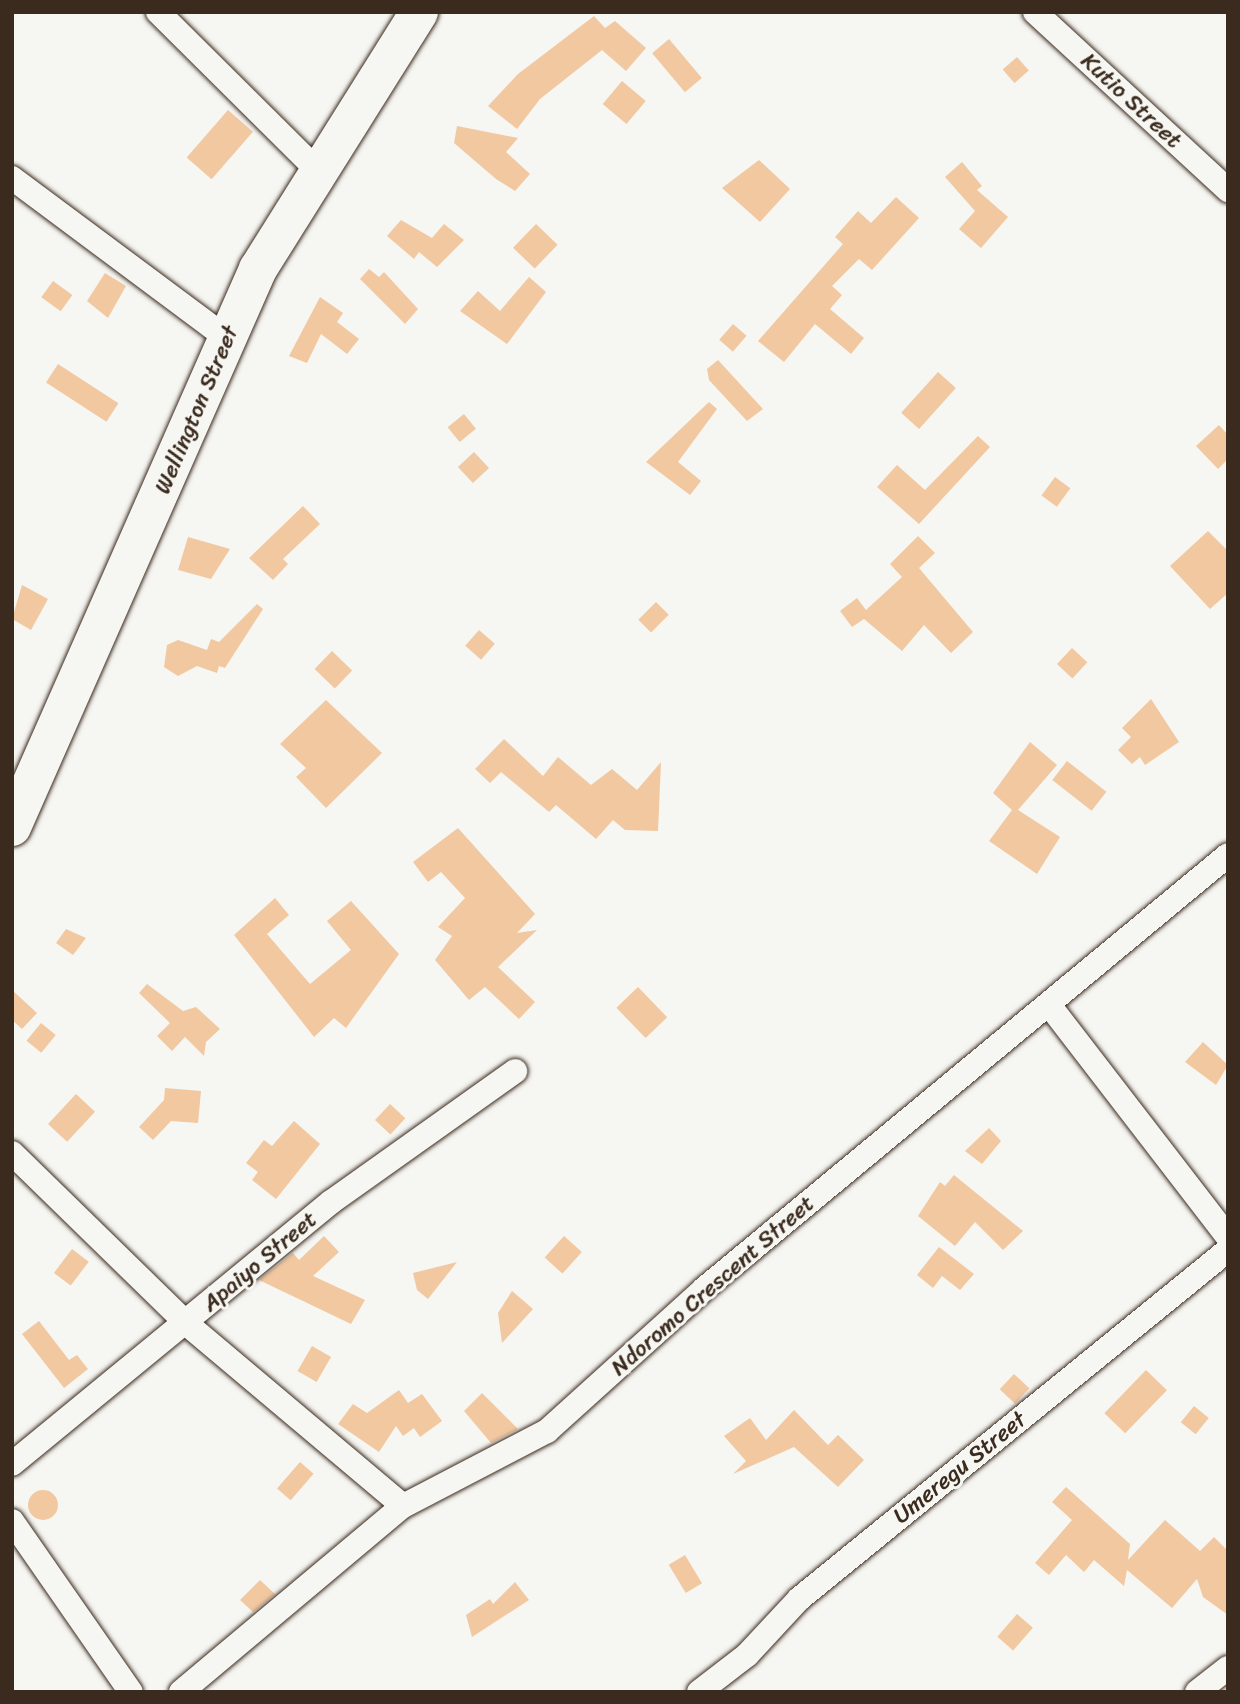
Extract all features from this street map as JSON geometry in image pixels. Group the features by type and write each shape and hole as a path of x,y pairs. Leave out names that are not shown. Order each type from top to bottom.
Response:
{"main road":[{"name":"Wellington Street","path":"12,827 257,269 321,174 419,12"}],"street":[{"path":"158,12 321,174"},
{"name":"Kutio Street","path":"1035,12 1228,190"},
{"path":"12,178 227,338"},
{"name":"Ndoromo Crescent Street","path":"181,1692 404,1506 547,1431 704,1289 1050,1006 1228,855"},
{"path":"1050,1006 1228,1237"},
{"name":"Apaiyo Street","path":"12,1464 187,1324 331,1202 515,1071"},
{"path":"12,1153 187,1324 404,1506"},
{"name":"Umeregu Street","path":"699,1692 747,1656 799,1599 1228,1250"},
{"path":"12,1521 131,1692"},
{"path":"1198,1692 1228,1668"}],"building":[{"path":"594,16 605,28 615,21 646,48 626,71 602,50 540,99 517,129 488,106 518,74"},
{"path":"669,39 702,78 685,92 652,53"},
{"path":"1017,57 1029,71 1014,83 1003,69"},
{"path":"622,81 646,101 626,124 603,104"},
{"path":"228,110 253,132 212,179 187,158"},
{"path":"457,126 518,138 506,152 530,174 515,191 496,179 454,143"},
{"path":"759,160 790,189 760,222 722,188"},
{"path":"962,162 982,186 977,190 1008,217 981,248 959,229 975,211 945,177"},
{"path":"896,197 919,218 872,270 859,259 832,286 842,295 830,309 864,338 851,354 815,324 784,362 758,341 843,244 835,237 858,211 871,223"},
{"path":"401,220 432,238 444,224 464,240 437,267 419,252 414,259 387,236"},
{"path":"536,224 558,245 535,269 513,248"},
{"path":"369,269 379,277 384,272 418,309 405,324 360,279"},
{"path":"105,273 126,286 108,318 87,301"},
{"path":"529,277 546,292 507,344 460,311 478,291 500,311"},
{"path":"53,281 72,295 61,311 41,297"},
{"path":"320,297 343,313 337,322 359,339 347,354 321,334 307,363 289,356"},
{"path":"733,324 747,336 733,352 719,340"},
{"path":"718,360 763,409 747,421 709,380 707,369"},
{"path":"58,364 118,403 106,422 46,382"},
{"path":"938,372 956,388 919,429 901,413"},
{"path":"709,402 717,409 678,462 701,481 690,495 646,462"},
{"path":"464,414 476,429 460,442 448,427"},
{"path":"1219,425 1228,435 1228,459 1218,469 1196,446"},
{"path":"978,436 990,447 919,524 877,487 897,465 925,490"},
{"path":"474,452 489,468 473,483 458,467"},
{"path":"1055,477 1070,488 1057,507 1041,496"},
{"path":"303,506 320,524 283,559 288,564 273,580 249,558"},
{"path":"1208,531 1228,551 1228,593 1210,609 1170,566"},
{"path":"918,536 935,553 919,568 973,632 951,653 924,625 902,651 864,619 852,627 840,611 857,598 866,610 902,577 890,564"},
{"path":"188,537 230,549 211,579 178,570"},
{"path":"22,585 48,599 31,630 12,619"},
{"path":"656,602 669,615 651,632 638,620"},
{"path":"257,604 263,609 225,668 219,666 217,673 197,666 178,676 164,667 167,645 178,640 207,650 211,639 219,642"},
{"path":"479,630 495,644 481,660 465,646"},
{"path":"1072,648 1087,662 1072,678 1057,664"},
{"path":"332,651 352,670 335,688 315,669"},
{"path":"1151,699 1179,742 1145,765 1140,757 1132,764 1118,750 1131,737 1122,728"},
{"path":"326,700 382,753 326,808 296,777 306,768 280,744"},
{"path":"504,739 543,776 558,757 591,785 612,769 637,790 661,762 658,831 625,830 613,820 596,839 556,805 549,812 501,772 490,783 475,769"},
{"path":"1030,742 1057,765 1018,810 1060,837 1037,874 989,841 1012,810 993,793"},
{"path":"1067,761 1106,792 1092,811 1052,780"},
{"path":"458,828 535,914 517,933 537,930 498,967 535,1002 519,1019 485,987 469,1000 435,960 452,936 438,927 465,898 441,872 428,882 413,862"},
{"path":"275,898 289,915 267,934 310,984 351,950 327,921 351,901 399,954 346,1028 334,1018 314,1037 234,935"},
{"path":"66,929 86,938 73,955 56,943"},
{"path":"147,984 183,1011 196,1007 220,1029 206,1042 204,1056 185,1037 172,1051 157,1036 170,1023 139,993"},
{"path":"638,987 667,1017 646,1038 616,1008"},
{"path":"12,990 37,1013 22,1029 12,1020"},
{"path":"41,1023 56,1035 41,1053 27,1041"},
{"path":"1203,1042 1228,1065 1216,1085 1185,1062"},
{"path":"165,1088 201,1091 198,1123 171,1121 153,1140 139,1127 164,1100"},
{"path":"76,1094 95,1112 67,1142 48,1124"},
{"path":"390,1104 405,1118 390,1134 375,1120"},
{"path":"294,1121 320,1144 276,1199 252,1180 258,1172 246,1163 264,1140 272,1146"},
{"path":"989,1128 1001,1141 982,1164 965,1151"},
{"path":"954,1175 1023,1231 1003,1250 975,1222 955,1246 918,1216 940,1182 945,1186"},
{"path":"324,1236 339,1252 313,1276 365,1300 351,1324 259,1280 293,1253 299,1260"},
{"path":"564,1236 582,1252 562,1274 545,1258"},
{"path":"939,1247 974,1274 960,1290 942,1276 933,1288 917,1275"},
{"path":"72,1249 89,1262 71,1286 54,1273"},
{"path":"457,1262 428,1299 417,1290 413,1273"},
{"path":"512,1291 533,1309 502,1343 498,1313"},
{"path":"39,1321 69,1360 77,1355 88,1369 64,1388 22,1334"},
{"path":"312,1346 331,1357 317,1382 298,1371"},
{"path":"1146,1370 1167,1390 1125,1433 1104,1413"},
{"path":"1014,1374 1029,1388 1015,1404 1000,1389"},
{"path":"399,1390 408,1403 422,1394 442,1421 420,1437 414,1428 403,1436 396,1426 379,1452 338,1424 353,1404 367,1413"},
{"path":"482,1393 518,1429 491,1443 464,1411"},
{"path":"1194,1406 1209,1418 1196,1434 1181,1422"},
{"path":"794,1410 828,1445 838,1435 864,1460 838,1487 794,1447 733,1474 746,1461 724,1436 750,1418 766,1440"},
{"path":"300,1462 314,1474 291,1500 277,1488"},
{"path":"1066,1487 1130,1544 1128,1560 1165,1520 1200,1551 1214,1537 1228,1551 1228,1615 1203,1597 1197,1579 1172,1608 1127,1570 1124,1586 1094,1560 1084,1572 1066,1555 1049,1575 1035,1563 1072,1520 1052,1502"},
{"path":"43,1490 53,1495 58,1505 53,1515 43,1520 33,1515 28,1505 33,1495"},
{"path":"685,1555 702,1583 686,1593 669,1565"},
{"path":"260,1580 275,1594 253,1612 240,1600"},
{"path":"515,1582 529,1600 472,1637 466,1615 490,1599 493,1604"},
{"path":"1017,1614 1033,1628 1013,1650 997,1637"}]}
